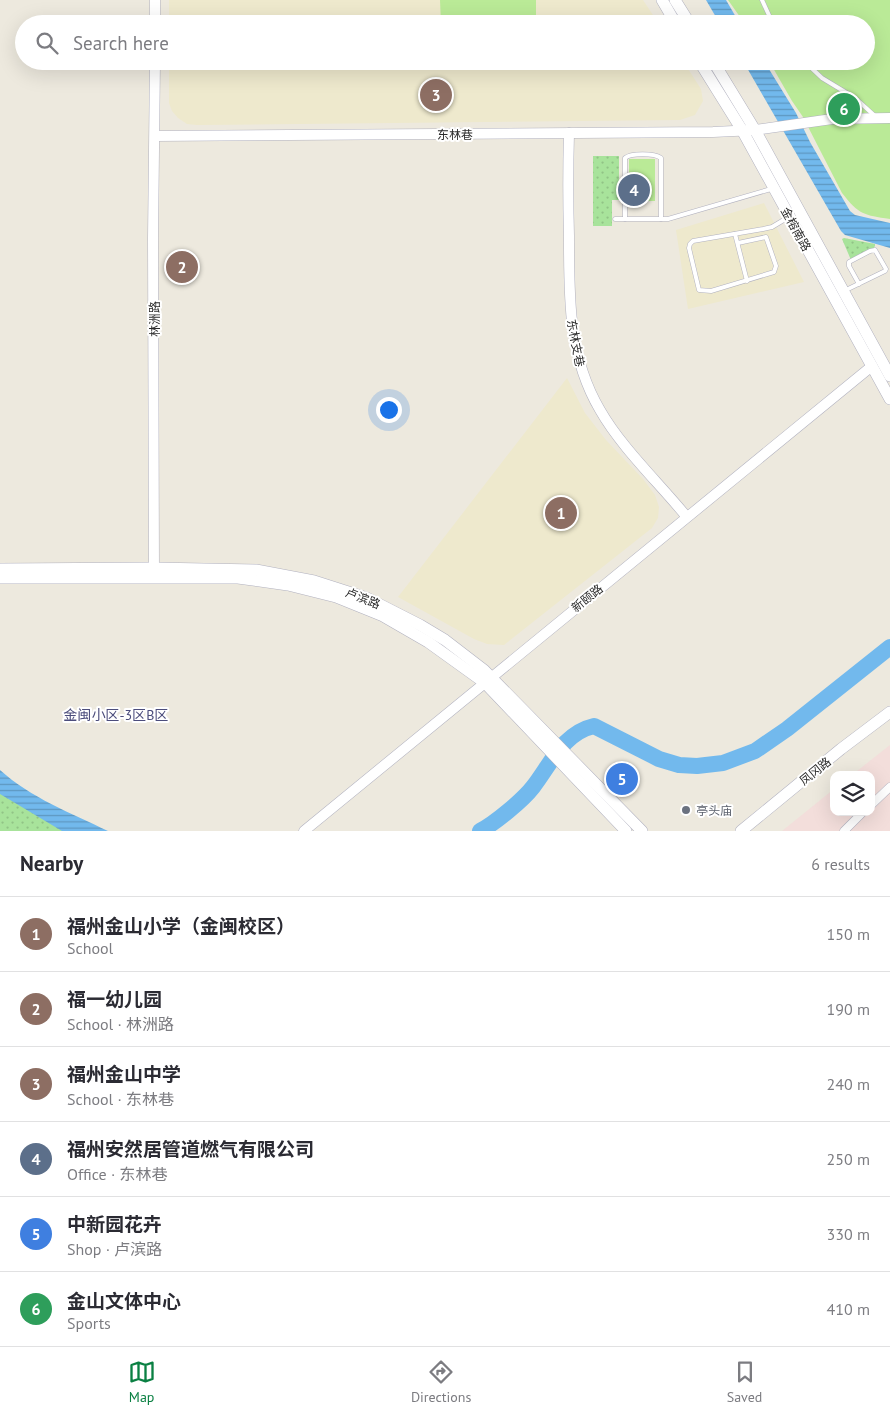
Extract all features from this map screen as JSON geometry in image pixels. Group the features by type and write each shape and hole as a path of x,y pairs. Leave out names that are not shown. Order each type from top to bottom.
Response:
{"main road":[{"path":"662,0 671,15"},
{"path":"675,0 684,15"},
{"name":"金榕南路","path":"705,70 742,130 890,399"},
{"name":"金榕南路","path":"718,70 755,130 890,376"},
{"name":"卢滨路","path":"0,569 154,573 256,570 298,577 367,598 420,625 458,650 572,767 642,831"},
{"path":"0,578 154,573"},
{"name":"凤冈路","path":"741,831 841,749 890,712"},
{"path":"572,767 626,831"}],"street":[{"path":"155,0 155,15"},
{"name":"林洲路","path":"154,573 153,238 155,70"},
{"name":"东林巷","path":"155,136 569,134 755,130 832,118 886,118"},
{"name":"东林支巷","path":"569,134 570,307 573,339 578,360 586,384 600,412 686,516"},
{"name":"新颐路","path":"304,831 686,516 872,366"},
{"path":"875,801 890,787"},
{"path":"844,831 860,816"}],"lane":[{"path":"762,0 769,15"},
{"path":"814,70 822,78 886,118"},
{"path":"625,219 625,158 629,155 655,155 661,158 661,219"},
{"path":"615,218 668,219 774,188"},
{"path":"738,243 766,237 776,266 774,272 711,291 699,290 689,248 693,241 772,227 789,217"},
{"path":"735,234 747,281"},
{"path":"844,291 859,284 885,271 886,269 875,250 850,262 849,266 859,284"}],"shaded area":[{"path":"169,0 643,0 653,15 169,15"},
{"path":"169,70 689,70 701,89 703,101 695,115 680,120 197,125 187,124 178,118 172,111 169,103"},
{"path":"764,203 804,282 688,309 676,230"},
{"path":"567,378 585,413 606,440 643,479 655,495 659,507 658,518 652,528 504,645 487,644 474,639 398,597"},
{"path":"890,745 890,831 782,831 830,792 830,816 875,816 875,771 857,771"}],"green space":[{"path":"440,0 536,0 536,15 441,15"},
{"path":"728,0 890,0 890,219 863,213 853,206 842,193 803,117 774,70 875,70 875,15 739,15"},
{"path":"593,156 619,156 619,200 612,200 612,226 593,226"},
{"path":"629,159 655,159 655,201 629,201"},
{"path":"842,239 875,244 875,246 873,249 851,260"},
{"path":"0,792 71,831 0,831"}],"water":[{"path":"706,0 726,0 735,15 715,15"},
{"path":"748,70 770,70 796,113 810,142 850,211 855,215 890,223 890,248 845,235"},
{"path":"0,770 38,797 108,831 62,831 0,794"}],"waterway":[{"path":"480,831 522,798 533,787 566,742 583,730 594,726 659,759 679,765 697,766 723,763 755,751 787,729 890,647"}],"place":[{"name":"福州金山中学","path":"436,95"},
{"name":"金山文体中心","path":"844,109"},
{"name":"福州安然居管道燃气有限公司","path":"634,190"},
{"name":"福一幼儿园","path":"182,267"},
{"name":"福州金山小学（金闽校区）","path":"561,513"},
{"name":"中新园花卉","path":"622,779"},
{"name":"亭头庙","path":"686,810"}],"district":[{"name":"金闽小区-3区B区","path":"116,715"}]}
